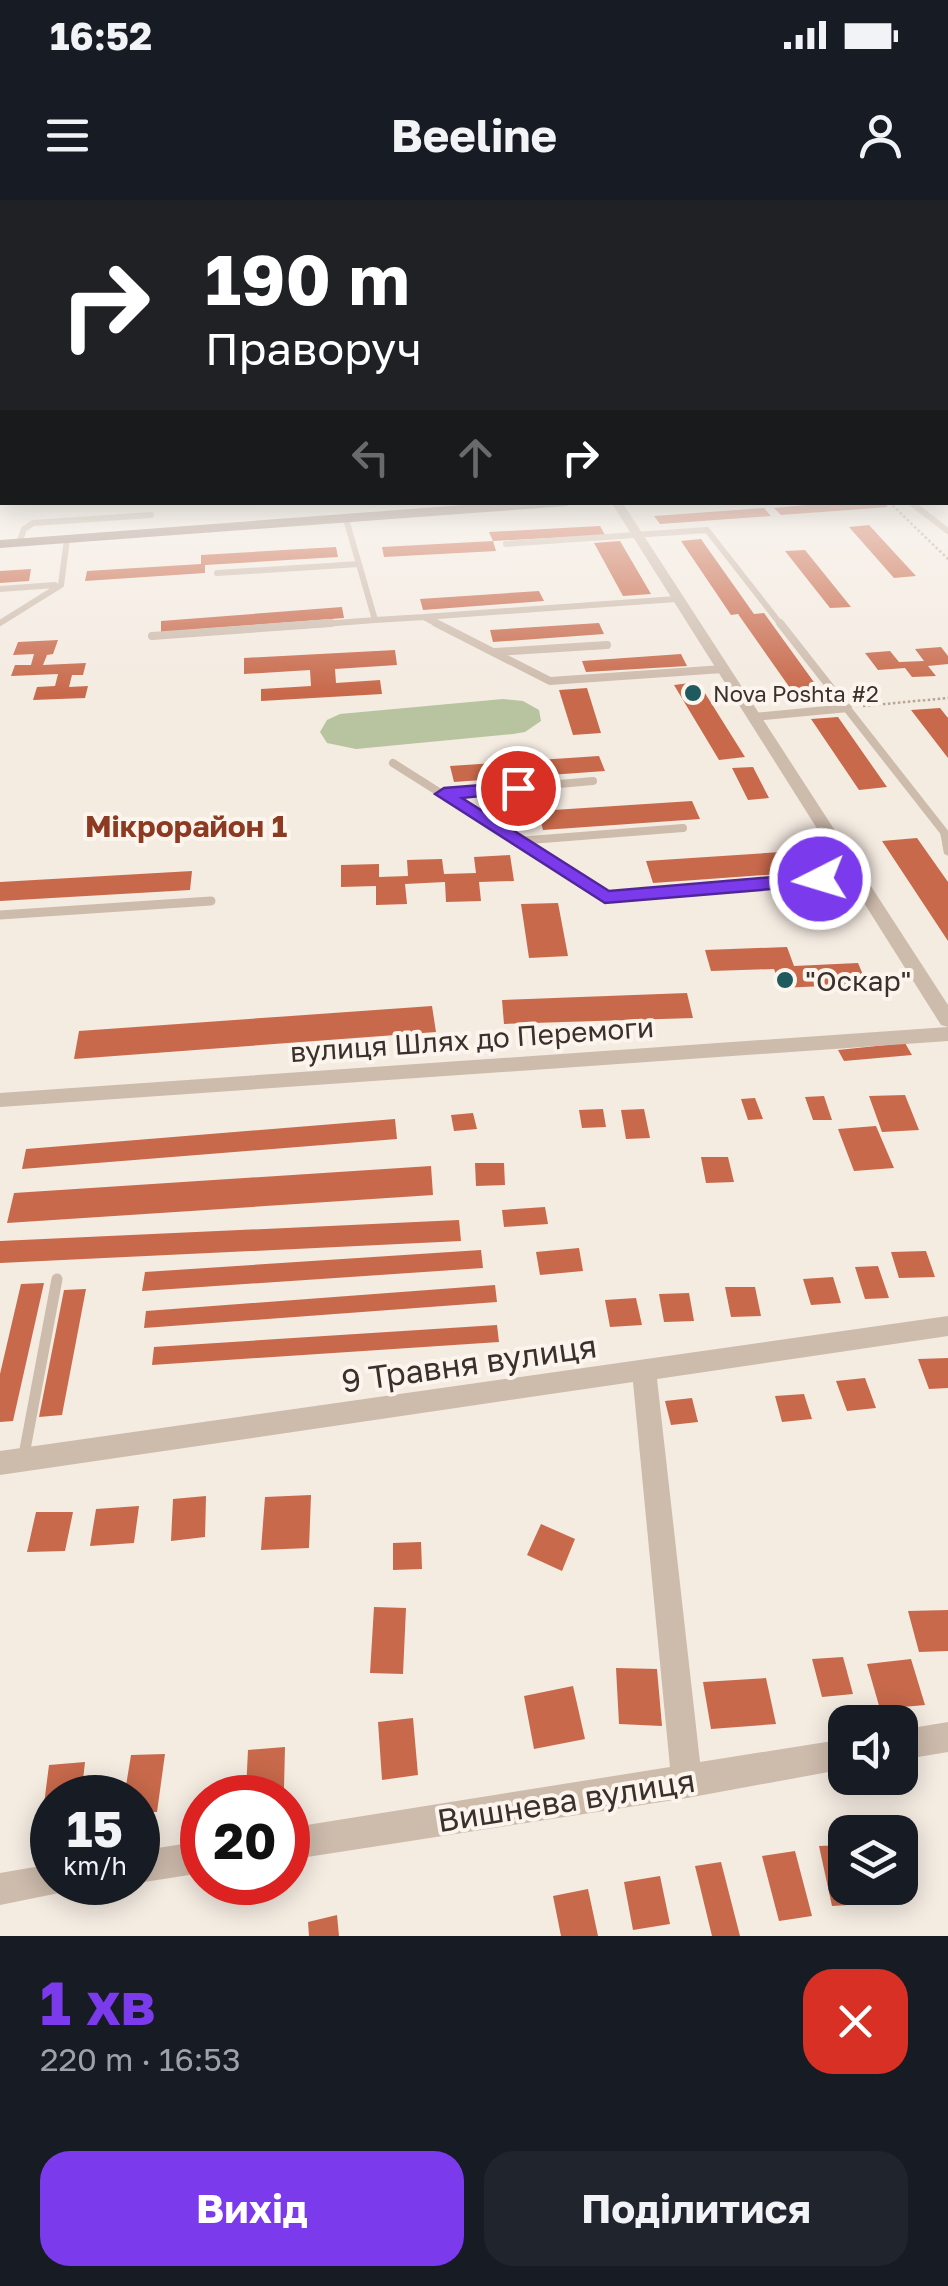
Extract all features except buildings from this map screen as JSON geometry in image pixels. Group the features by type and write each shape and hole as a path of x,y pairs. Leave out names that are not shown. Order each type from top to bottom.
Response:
{"street":[{"path":"0,544 178,531"},
{"path":"634,531 948,1020"},
{"name":"вулиця Шлях до Перемоги","path":"0,1100 948,1034"},
{"name":"9 Травня вулиця","path":"11,1462 948,1326"},
{"path":"644,1370 686,1782"},
{"path":"918,1742 948,1737"},
{"name":"Вишнева вулиця","path":"310,1841 828,1757"},
{"path":"0,1889 30,1884"}],"lane":[{"path":"20,543 23,531"},
{"path":"349,531 375,620"},
{"path":"506,544 693,531"},
{"path":"708,531 944,832 948,851"},
{"path":"61,585 67,539"},
{"path":"218,574 359,564"},
{"path":"0,590 61,585"},
{"path":"0,623 61,585"},
{"path":"152,636 676,598"},
{"path":"424,617 550,681 723,670"},
{"path":"494,652 607,644"},
{"path":"753,717 848,708"},
{"path":"394,763 605,897 856,876"},
{"path":"444,794 593,781"},
{"path":"516,841 684,828"},
{"path":"0,915 210,901"},
{"path":"11,1462 56,1280"}],"path":[{"path":"919,531 948,559"},
{"path":"848,708 945,699 948,706"}],"green space":[{"path":"503,699 523,701 539,710 541,721 525,732 513,734 356,749 327,743 320,732 327,720 340,714"}],"place":[{"name":"Nova Poshta #2","path":"693,693"},
{"name":"\"Оскар\"","path":"785,980"}],"district":[{"name":"Мікрорайон 1","path":"186,826"}],"route":[{"path":"518,788 444,794 605,897 820,879"}]}
